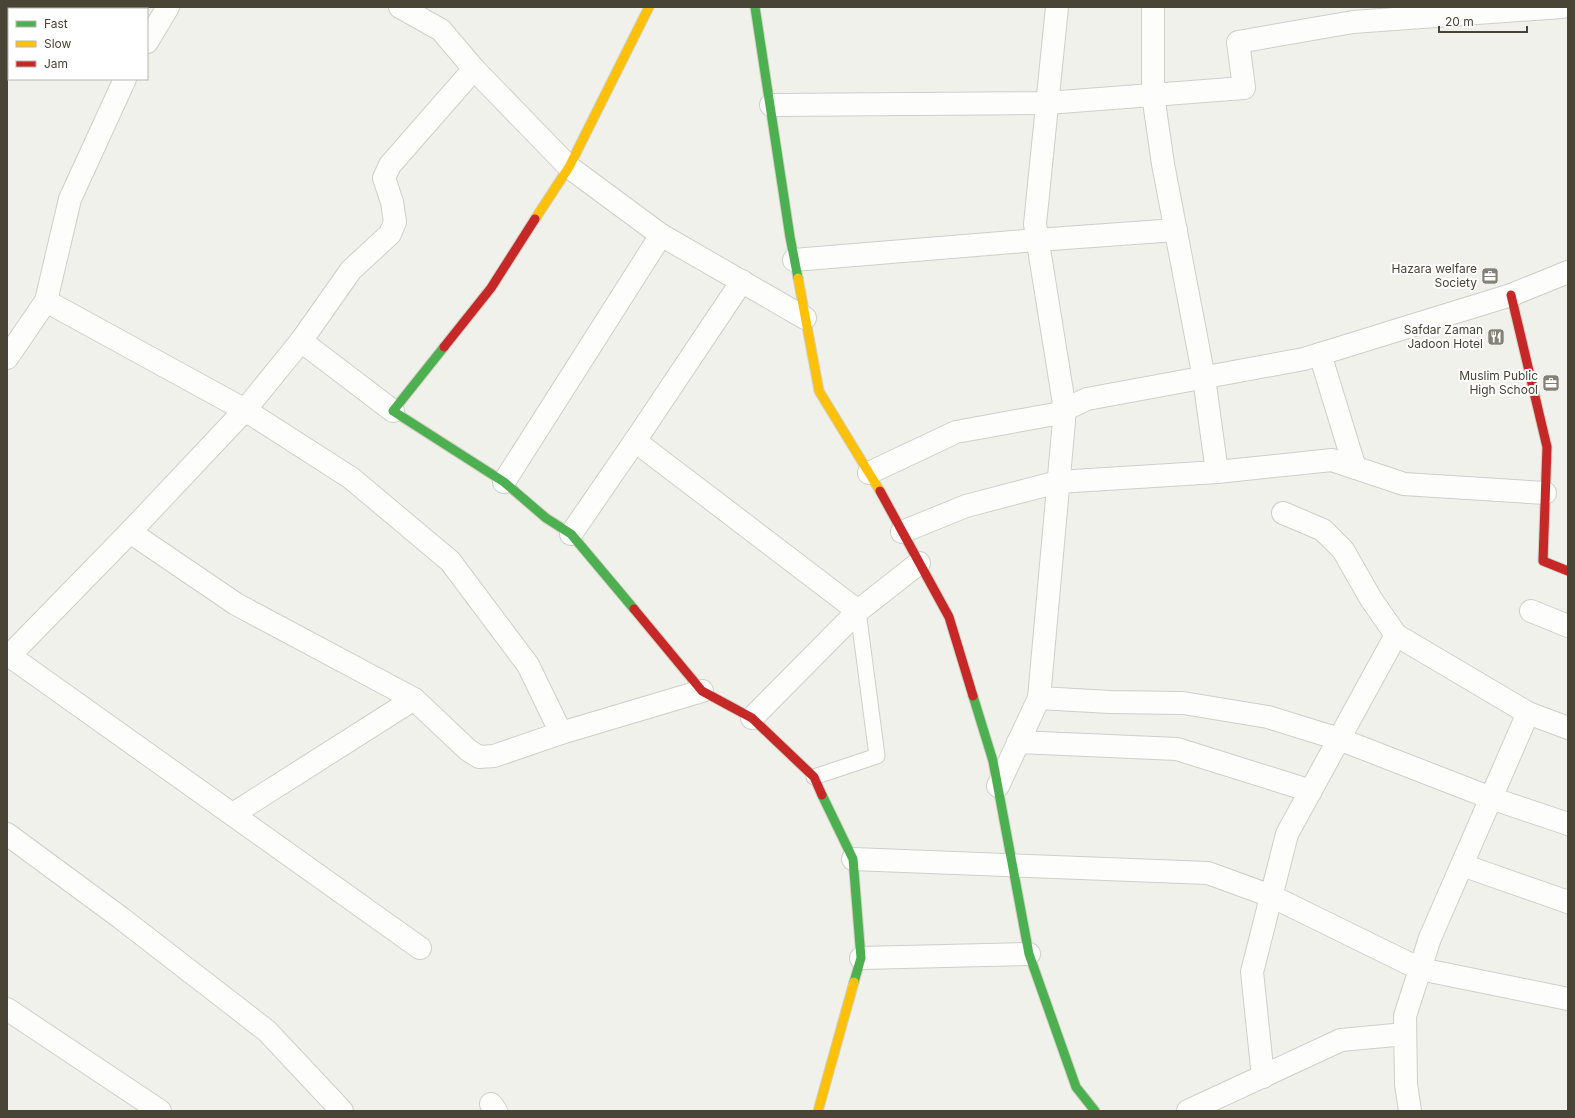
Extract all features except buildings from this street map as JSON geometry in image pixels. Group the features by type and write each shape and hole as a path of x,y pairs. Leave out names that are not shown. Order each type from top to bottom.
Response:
{"street":[{"path":"148,40 168,7"},
{"path":"400,7 441,30 474,69 569,166 661,235 805,318"},
{"path":"393,411 491,288 569,166 649,7"},
{"path":"755,7 794,260 819,391 869,473 949,617 993,761 1029,954 1076,1087 1095,1111"},
{"path":"998,786 1038,698 1065,410 1035,224 1057,7"},
{"path":"1153,7 1153,95 1163,164 1204,378 1217,472"},
{"path":"771,105 1047,103 1244,88 1238,42 1353,22 1562,7"},
{"path":"420,948 8,655 130,532 245,410 301,342 350,270 390,234 395,222 392,202 384,178 390,165 474,69"},
{"path":"7,358 46,301 70,199 125,80"},
{"path":"794,260 1176,230"},
{"path":"504,482 661,235"},
{"path":"869,473 956,432 1055,414 1087,399 1304,359 1511,295 1568,272"},
{"path":"570,534 635,441 742,281"},
{"path":"1511,295 1546,447 1543,561 1568,571"},
{"path":"46,301 245,410 351,478 450,561 528,665 561,733"},
{"path":"301,342 393,411 504,482 546,518 570,534 702,691 752,718 814,777 853,859 861,958 818,1111"},
{"path":"1320,354 1355,468"},
{"path":"635,441 858,611"},
{"path":"902,532 966,506 1058,482 1217,472 1332,460 1404,484 1545,492"},
{"path":"1283,513 1323,530 1343,550 1370,599 1396,635 1528,713 1568,728"},
{"path":"130,532 236,604 414,699 468,750 479,757 494,756 561,733 702,691"},
{"path":"752,718 858,611 919,563"},
{"path":"1531,610 1568,626"},
{"path":"1262,1077 1252,972 1288,834 1396,635"},
{"path":"1038,698 1110,702 1183,703 1268,718 1339,739 1491,798 1568,824"},
{"path":"233,814 414,699"},
{"path":"1410,1111 1406,1084 1405,1016 1430,938 1528,713"},
{"path":"1018,742 1177,750 1311,791"},
{"path":"7,834 121,918 267,1031 342,1111"},
{"path":"853,859 1208,873 1271,896 1420,969 1568,999"},
{"path":"1462,865 1568,902"},
{"path":"861,958 1029,954"},
{"path":"7,1009 160,1111"},
{"path":"1188,1111 1341,1040 1405,1034"}],"lane":[{"path":"814,777 877,756 858,611"}],"traffic: fast":[{"path":"755,7 790,237 798,278"},
{"path":"444,347 393,411 504,482 546,518 571,534 634,609"},
{"path":"973,696 993,761 1029,954 1076,1087 1095,1111"},
{"path":"822,795 853,859 861,958 854,982"}],"traffic: slow":[{"path":"535,219 569,167 649,7"},
{"path":"798,278 819,391 880,491"},
{"path":"818,1111 854,982"}],"traffic: jam":[{"path":"444,347 491,288 535,219"},
{"path":"1511,295 1547,447 1543,561 1568,571"},
{"path":"880,491 949,617 973,696"},
{"path":"634,609 702,691 752,718 814,777 822,795"}],"place":[{"name":"Hazara welfare Society","path":"1490,276"},
{"name":"Safdar Zaman Jadoon Hotel","path":"1496,337"},
{"name":"Muslim Public High School","path":"1551,383"}]}
